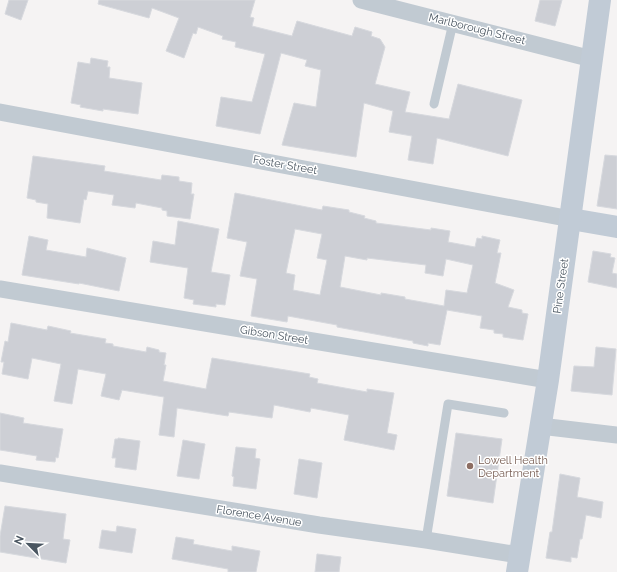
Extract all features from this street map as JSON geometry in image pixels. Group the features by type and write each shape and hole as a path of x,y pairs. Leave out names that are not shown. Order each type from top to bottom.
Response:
{"street":[{"name":"Marlborough Street","path":"361,0 384,3 453,23 592,59"},
{"name":"Pine Street","path":"518,564 548,380 600,0"},
{"name":"Foster Street","path":"0,112 571,219"},
{"path":"571,219 617,227"},
{"name":"Gibson Street","path":"0,289 548,380"},
{"path":"540,426 617,434"},
{"name":"Florence Avenue","path":"0,473 312,524 426,540 518,564"}],"lane":[{"path":"434,104 453,23"},
{"path":"426,540 448,404 504,413"}],"building":[{"path":"9,0 28,0 21,20 5,14"},
{"path":"99,0 255,0 250,17 254,18 252,26 292,36 297,21 352,36 355,27 372,32 371,36 380,39 385,47 375,84 410,92 405,112 449,119 458,84 522,100 508,156 437,138 433,164 408,160 412,136 389,132 393,111 364,103 356,157 282,145 294,103 316,107 321,70 305,66 307,60 281,53 260,134 216,126 221,97 252,102 265,54 235,47 236,42 222,39 223,36 198,27 196,34 193,33 184,58 166,51 179,18 152,8 149,18 98,4"},
{"path":"540,0 562,0 555,26 535,21"},
{"path":"91,58 108,61 107,67 110,67 109,78 142,83 138,114 103,109 103,111 80,107 81,105 71,103 78,62 90,64"},
{"path":"605,155 617,156 617,209 597,206"},
{"path":"33,156 105,166 104,171 161,180 162,175 179,177 179,181 192,183 191,194 194,194 190,219 167,216 167,211 162,210 162,208 136,203 135,208 112,205 114,195 88,191 86,200 84,199 80,223 47,218 48,204 36,202 36,200 27,198"},
{"path":"235,193 322,210 323,206 349,210 349,212 365,216 364,218 376,221 376,223 450,231 448,242 475,247 477,238 482,239 482,236 500,240 497,253 501,253 495,283 514,290 508,307 522,310 522,313 528,314 523,340 503,337 503,334 494,333 494,330 480,328 482,316 447,310 440,345 428,343 428,346 413,343 413,341 288,316 287,322 251,316 257,279 240,276 247,242 227,238","holes":["295,229 322,234 317,258 327,260 320,295 293,290 295,275 286,273","345,256 367,260 367,258 426,265 425,273 443,276 446,259 473,265 467,293 446,290 444,306 405,299 405,297 381,293 381,295 340,287"]},
{"path":"178,221 219,229 211,272 230,275 225,305 216,304 216,307 193,304 194,300 184,298 188,268 150,262 153,241 175,245"},
{"path":"29,236 48,240 46,250 86,257 87,248 126,258 119,291 79,283 22,275"},
{"path":"593,251 611,254 610,257 615,258 612,273 617,274 617,288 588,282"},
{"path":"11,323 47,330 48,326 71,331 70,333 106,339 105,343 113,344 113,346 146,352 147,347 159,350 159,352 166,353 164,365 166,365 163,381 206,389 212,358 310,374 309,377 318,379 317,383 367,392 367,389 394,393 387,433 397,435 394,450 344,440 349,415 311,408 310,412 274,405 272,418 229,412 228,416 177,408 174,437 159,435 164,397 122,390 119,400 101,396 106,374 78,369 72,404 54,401 61,364 32,358 28,379 2,374 4,362 1,362 5,341 8,342"},
{"path":"596,347 616,349 612,395 571,391 574,366 594,367"},
{"path":"0,413 24,418 23,423 63,429 58,458 56,457 55,462 36,460 37,456 0,450"},
{"path":"456,433 502,439 493,503 447,496"},
{"path":"118,438 140,441 136,470 115,467 116,458 112,458 115,439"},
{"path":"183,440 205,444 199,479 177,476"},
{"path":"236,447 256,449 255,458 260,459 256,489 233,486 234,477 232,476"},
{"path":"299,459 322,463 317,498 294,494"},
{"path":"560,474 580,478 577,497 603,502 601,518 586,515 577,558 571,557 571,562 546,558 550,532 552,532"},
{"path":"5,506 66,514 63,539 70,540 66,563 0,552 0,536"},
{"path":"117,526 136,529 132,553 99,548 102,530 116,532"},
{"path":"176,537 194,540 193,544 232,551 232,546 260,551 256,572 228,572 228,569 172,559"},
{"path":"317,554 341,557 339,572 315,572"}],"place":[{"name":"Lowell Health Department","path":"470,466"}]}
